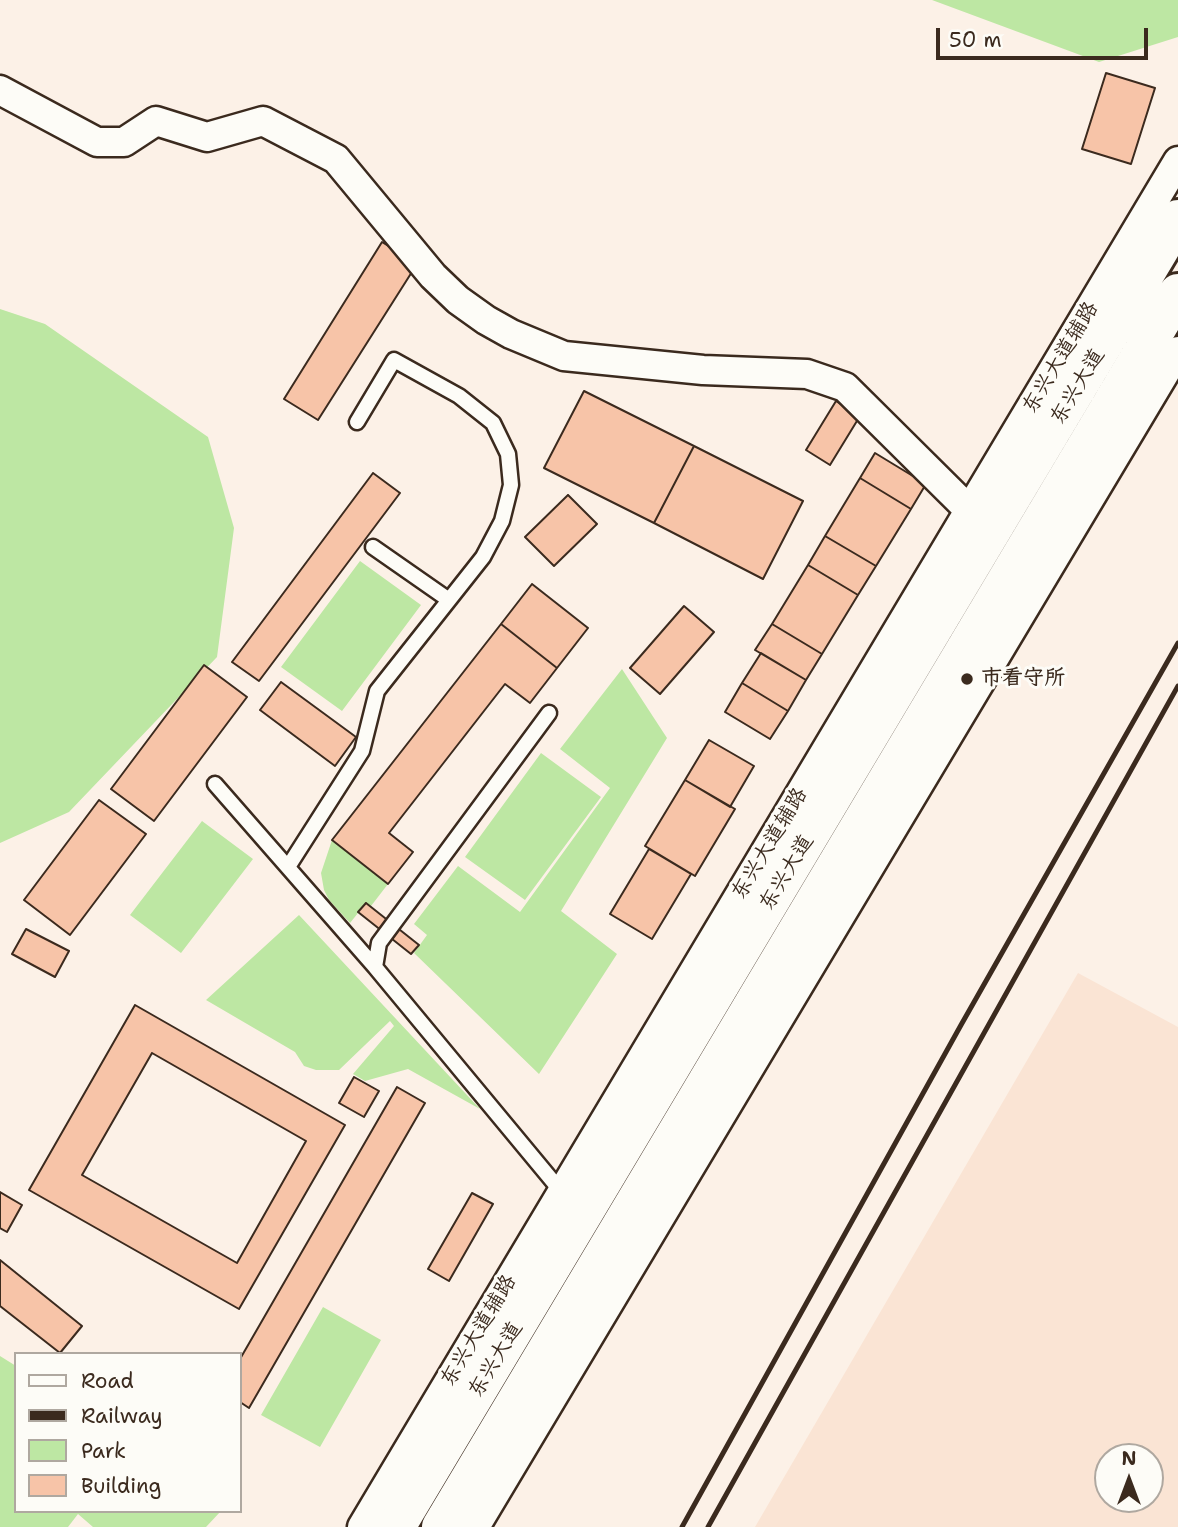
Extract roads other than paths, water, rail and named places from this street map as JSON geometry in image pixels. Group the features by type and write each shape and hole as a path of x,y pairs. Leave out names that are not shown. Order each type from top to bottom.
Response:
{"main road":[{"name":"东兴大道","path":"396,1527 591,1220 760,919 1178,219"},
{"name":"东兴大道","path":"441,1527 591,1220 765,1013 997,596 1178,293"}],"street":[{"path":"0,90 97,142 124,142 156,121 207,137 263,121 336,159 433,276 458,300 511,334 564,356 703,370 807,374 845,387 970,510"},
{"name":"东兴大道辅路","path":"362,1527 591,1220 696,968 1178,161"},
{"path":"475,1527 765,1013 1052,561 1178,351"},
{"path":"1032,406 1086,374"},
{"path":"997,596 1052,561"},
{"path":"845,777 856,701"},
{"path":"696,968 760,919"}],"lane":[{"path":"288,867 362,751 377,691 483,557 502,521 511,485 508,454 493,424 459,396 394,360 357,422"},
{"path":"373,547 449,600"},
{"path":"374,967 379,943 549,713"},
{"path":"215,784 591,1220"}],"railway":[{"path":"682,1527 961,1025 1178,643"},
{"path":"708,1527 1178,686"}],"place":[{"name":"巿看守所","path":"967,679"}]}
